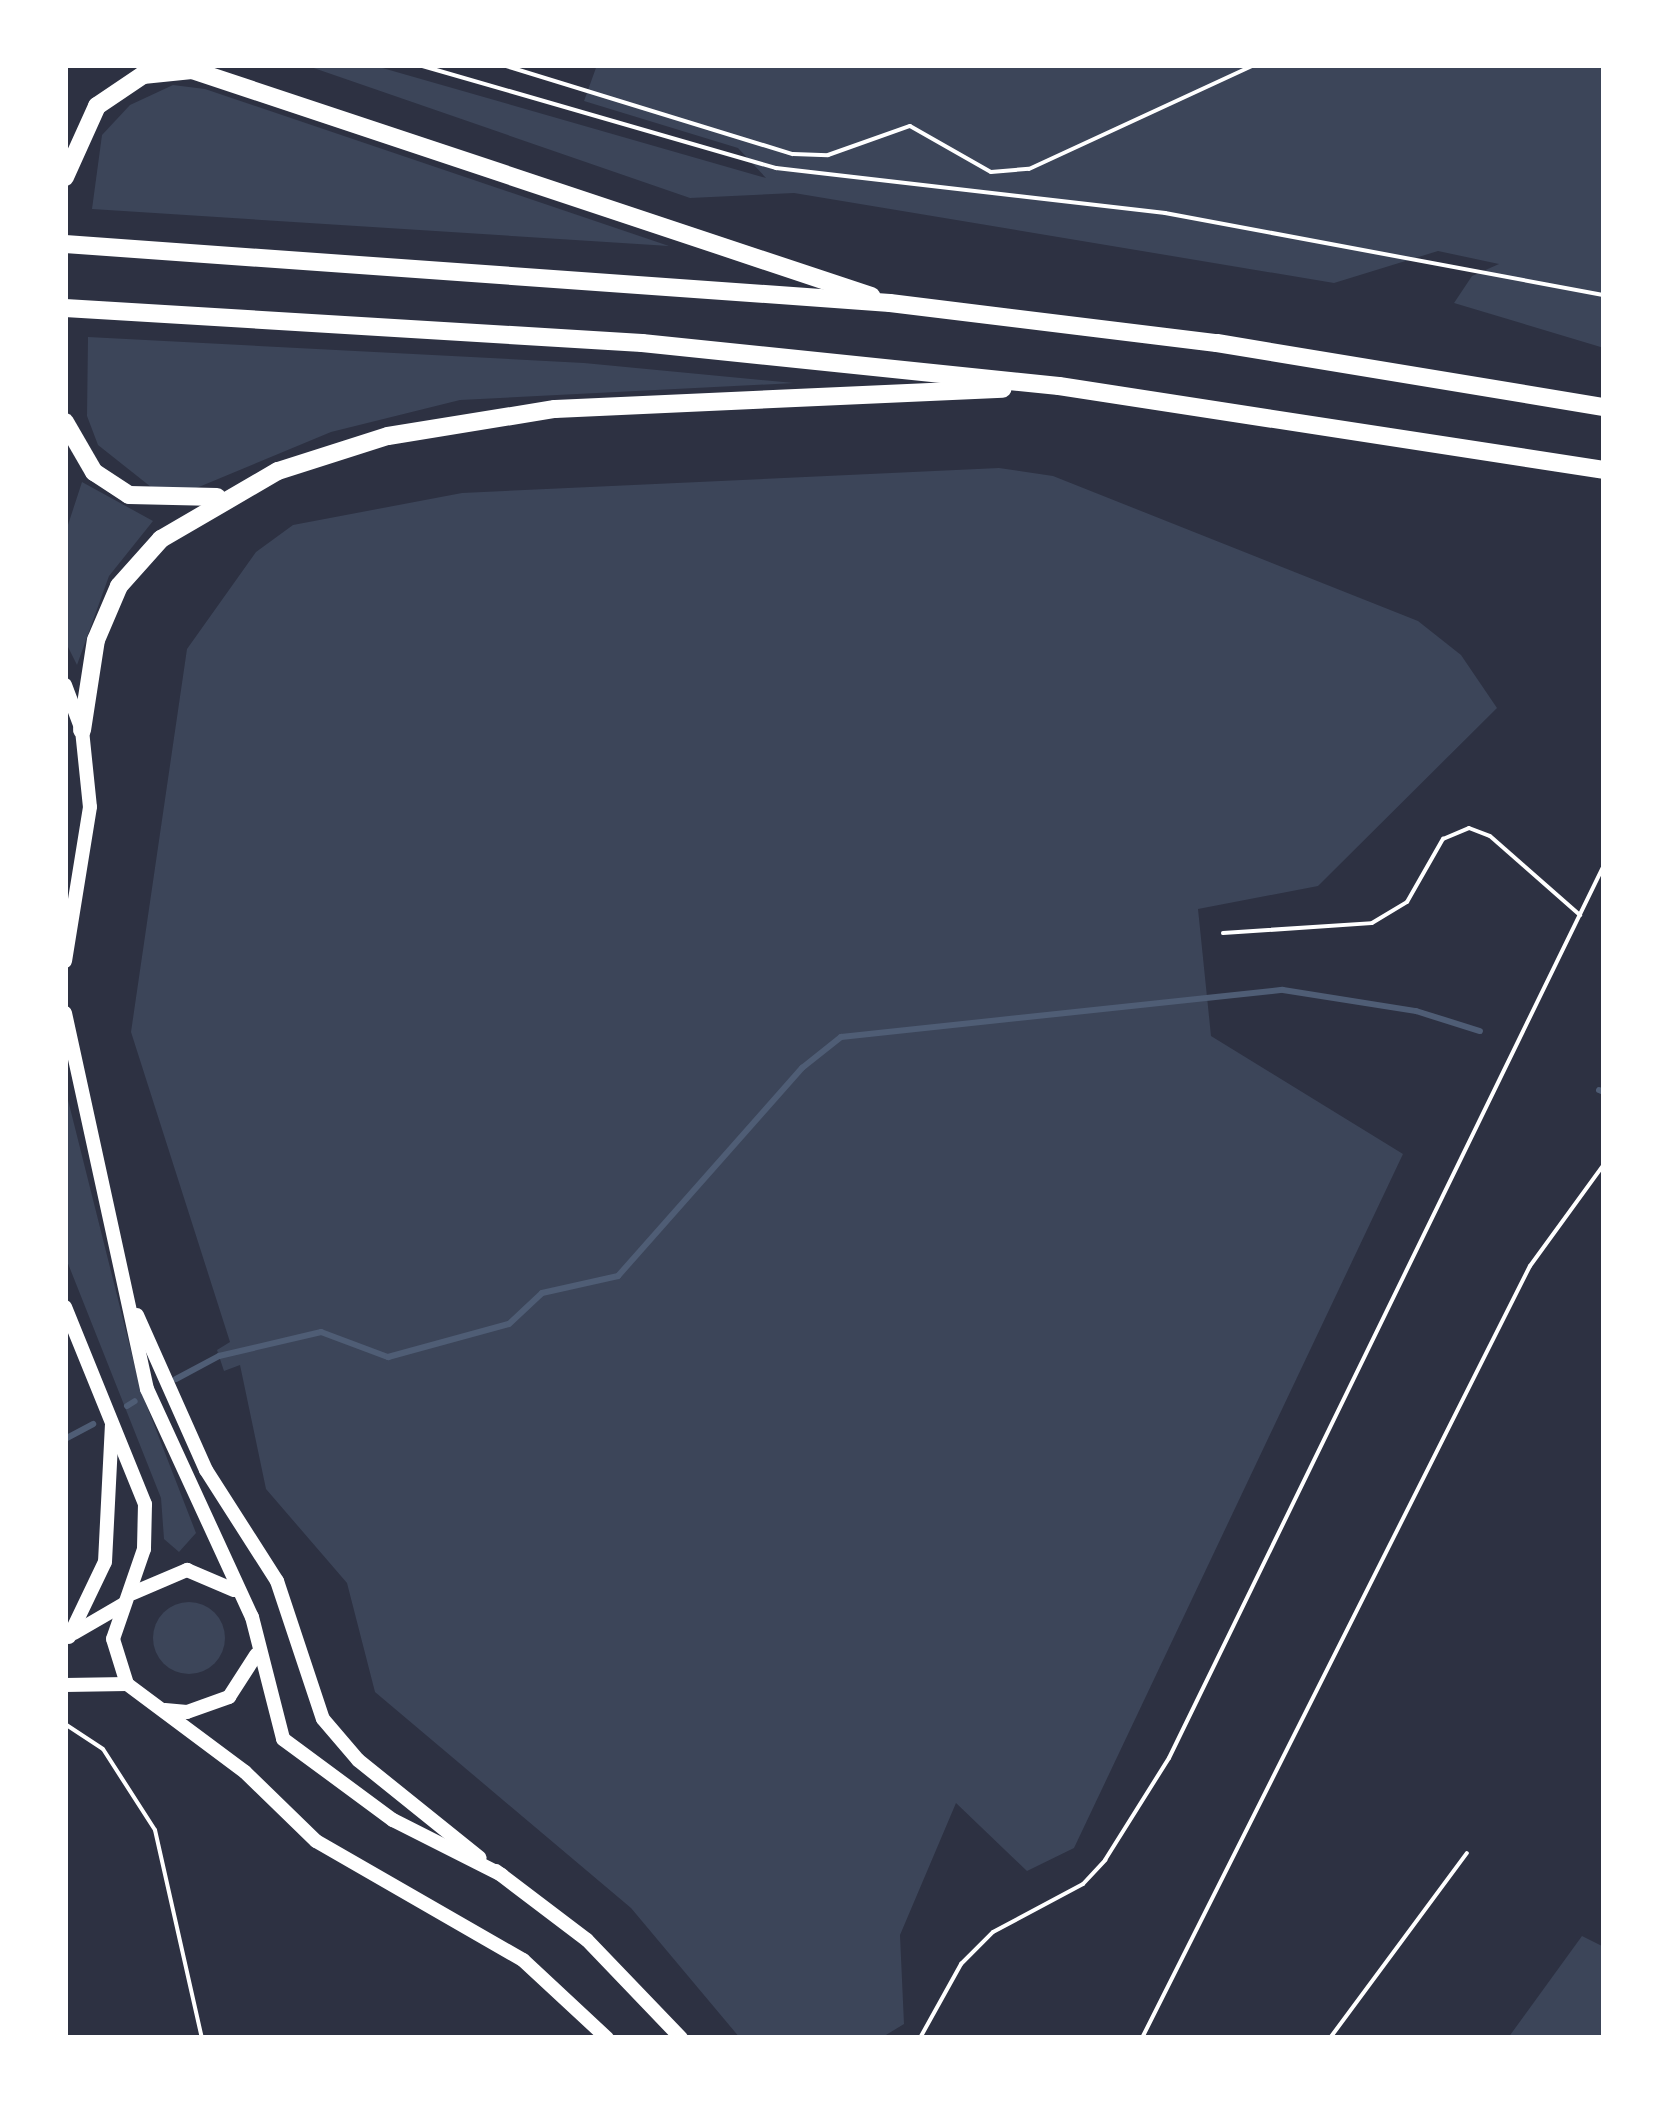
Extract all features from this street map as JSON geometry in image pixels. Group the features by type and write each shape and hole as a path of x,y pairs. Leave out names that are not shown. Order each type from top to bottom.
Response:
{"highway":[{"path":"65,177 97,106 143,75 192,70 890,303"},
{"path":"65,244 350,258 890,303 1217,343 1604,407"},
{"path":"65,308 642,343 1058,386 1604,470"},
{"path":"82,730 96,640 119,586 161,538 221,497 339,450 483,418 1058,386"},
{"path":"65,422 94,472 129,495 221,497"}],"main road":[{"path":"65,685 82,730 90,806 65,961"},
{"path":"65,1014 120,1272 176,1466 242,1598 275,1721 297,1754 394,1820 502,1876"},
{"path":"120,1272 206,1470 277,1581 323,1719 358,1760 587,1940 681,2038"},
{"path":"65,1307 145,1504 127,1599 113,1639 127,1684"},
{"path":"67,1638 105,1562 112,1419"},
{"path":"67,1638 127,1599 187,1570 242,1598"},
{"path":"164,1710 187,1712 229,1697 258,1650"},
{"path":"65,1684 127,1684 164,1710 316,1841 478,1929 606,2038"}],"path":[{"path":"419,65 776,168 1165,213 1604,295"},
{"path":"503,65 794,154 828,155 910,126 991,172 1030,170 1254,65"},
{"path":"1223,933 1372,922 1407,902 1443,839 1469,828 1490,836 1580,915"},
{"path":"920,2038 962,1964 993,1932 1083,1884 1105,1860 1169,1758 1604,865"},
{"path":"1142,2038 1530,1266 1604,1164"},
{"path":"65,1724 103,1749 155,1830 202,2038"},
{"path":"1330,2038 1467,1853"}],"shaded area":[{"path":"305,65 372,65 766,178 738,148 584,101 597,65 1604,65 1604,348 1454,303 1472,276 1499,264 1438,251 1334,283 794,193 690,198"},
{"path":"173,85 205,89 669,246 92,209 102,135 130,105"},
{"path":"88,337 584,363 794,383 460,400 331,432 194,489 151,487 98,445 87,416"},
{"path":"999,468 1053,476 1418,621 1461,655 1497,708 1318,886 1198,909 1211,1036 1403,1154 1074,1848 1027,1871 956,1803 900,1935 904,2024 881,2038 740,2038 631,1908 375,1692 347,1583 266,1489 240,1365 224,1371 217,1350 230,1342 131,1032 187,649 256,552 293,525 462,493"},
{"path":"82,482 153,521 109,576 77,665 65,641 65,534"},
{"path":"65,1088 141,1391 196,1533 179,1552 164,1539 161,1498 65,1256"},
{"path":"189,1602 214,1613 225,1638 214,1663 189,1674 164,1663 153,1638 164,1613"},
{"path":"1582,1936 1604,1947 1604,2038 1508,2038"}],"waterway":[{"path":"176,1379 219,1356 321,1332 388,1357 509,1324 542,1293 618,1276 802,1068 841,1037 1283,990 1416,1011 1480,1031"},
{"path":"1599,1090 1604,1092"},
{"path":"127,1406 135,1401"},
{"path":"65,1439 93,1424"}]}
